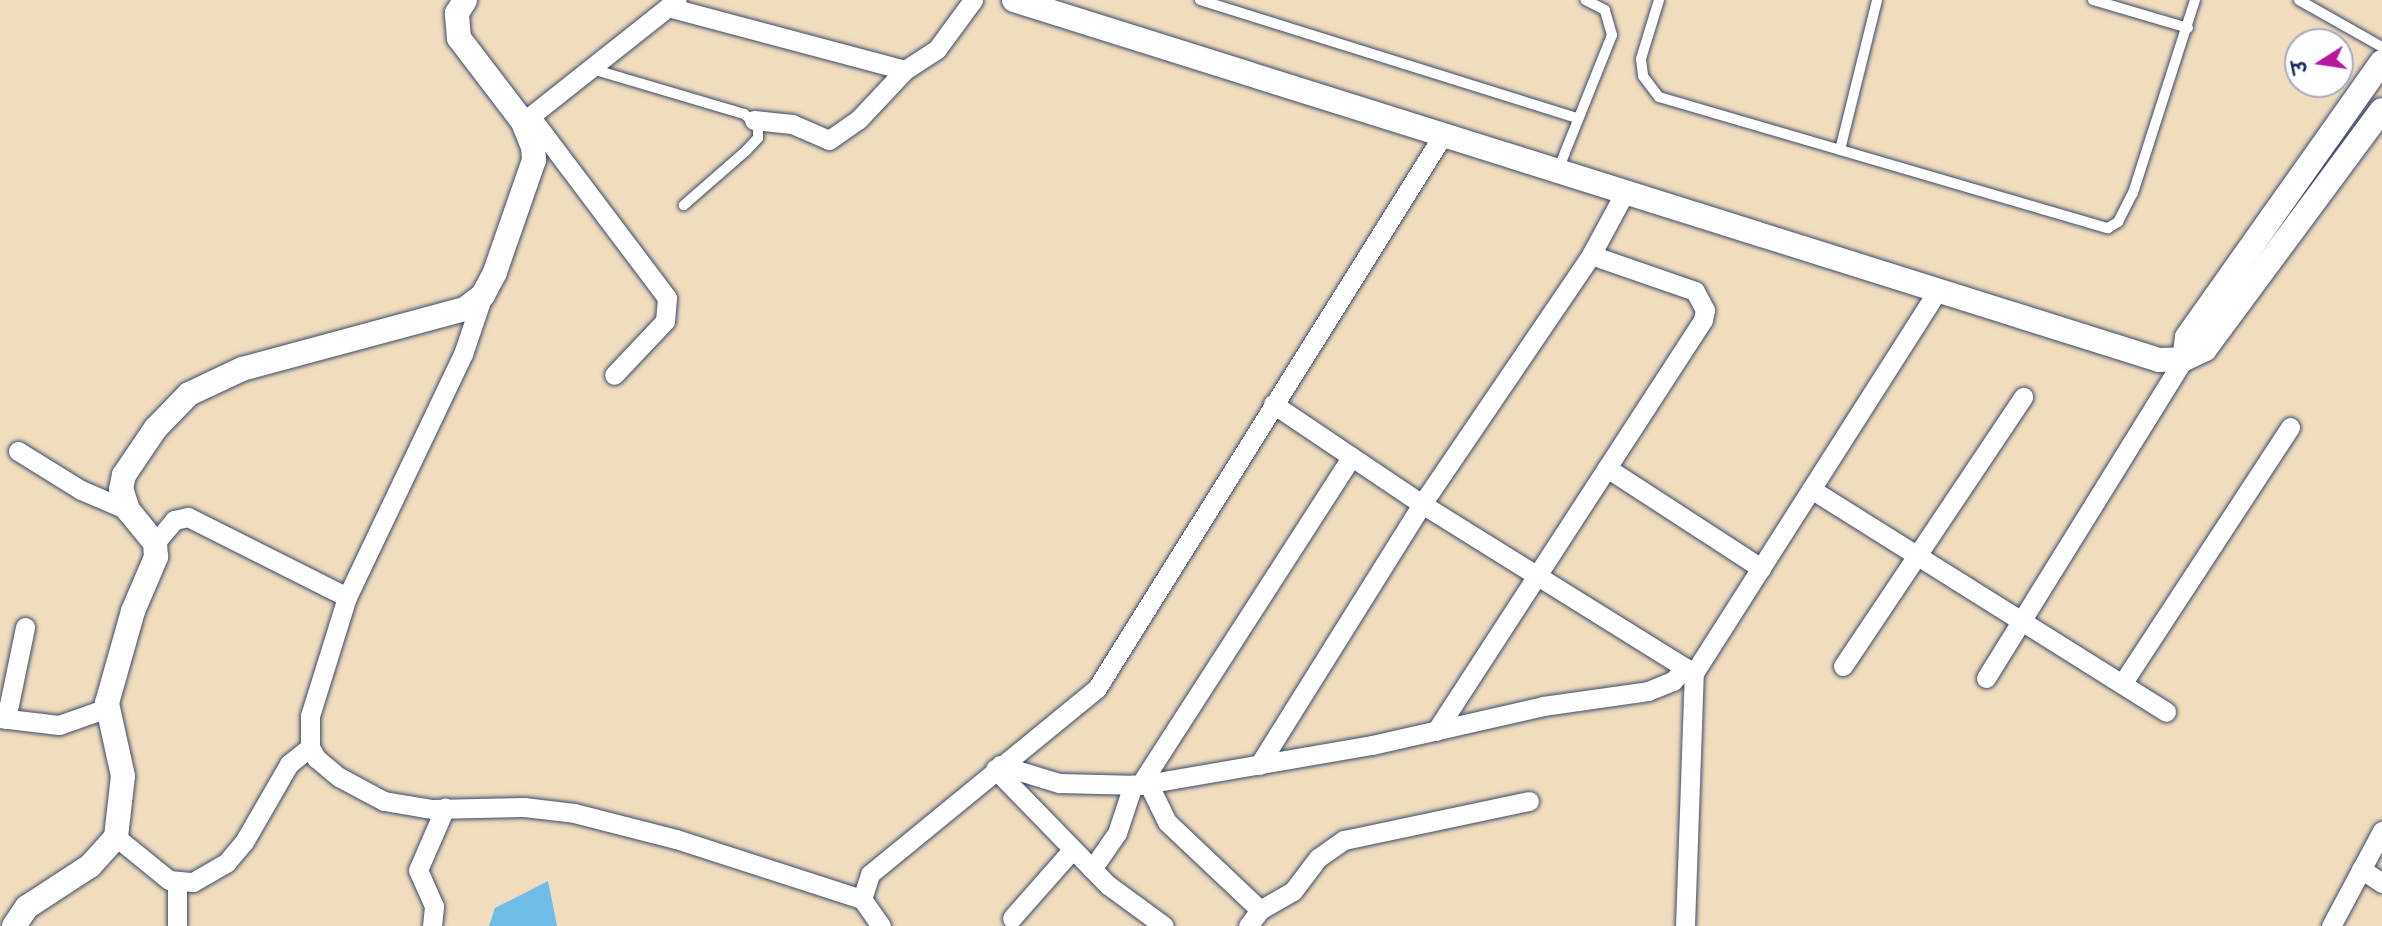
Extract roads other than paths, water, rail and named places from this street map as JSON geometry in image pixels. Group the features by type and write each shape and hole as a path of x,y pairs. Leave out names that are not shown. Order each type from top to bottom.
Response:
{"street":[{"path":"465,0 457,13 459,38 667,298 665,321 614,375"},
{"path":"754,120 792,124 830,140 858,120 905,70 936,49 973,0"},
{"path":"1014,0 2159,360 2184,359 2205,349 2380,117"},
{"path":"526,119 672,3 905,70"},
{"path":"1986,678 2184,359 2186,337 2382,62"},
{"path":"526,119 534,160 507,243 483,295 463,354 347,597 310,716 310,747 323,766 384,802 445,808 524,807 574,813 676,839 862,899 875,924"},
{"path":"862,899 870,874 997,767 1055,726 1097,688 1443,135"},
{"path":"1259,765 1422,504 1591,255 1625,192"},
{"path":"1436,731 1534,575 1703,320 1705,310 1695,291 1591,255"},
{"path":"997,767 1059,783 1140,784 1259,765 1436,731 1543,706 1648,691 1673,681 1689,670 1761,568 1938,290"},
{"path":"155,543 128,510 121,489 124,475 156,428 189,394 242,369 291,354 448,316 483,295"},
{"path":"1843,666 1914,554 2023,397"},
{"path":"1273,404 1422,504 1689,670"},
{"path":"2122,684 2290,427"},
{"path":"18,451 81,490 128,510"},
{"path":"1092,870 1117,833 1140,784 1351,457"},
{"path":"1607,468 1761,568"},
{"path":"1811,489 2166,712"},
{"path":"14,926 27,907 90,866 116,837 122,776 107,708 112,674 129,623 152,576 155,543 174,520 188,517 347,597"},
{"path":"25,627 3,719 59,725 107,708"},
{"path":"1685,926 1689,670"},
{"path":"116,837 177,884 193,882 227,862 244,842 289,764 310,747"},
{"path":"997,767 1092,870 1164,926"},
{"path":"1140,784 1167,822 1261,910"},
{"path":"1248,926 1261,910 1286,897 1318,858 1344,839 1407,830 1468,810 1529,801"},
{"path":"432,926 434,906 418,870 445,808"},
{"path":"2331,926 2382,831"},
{"path":"1012,918 1072,850"},
{"path":"2361,869 2382,883"},
{"path":"177,884 177,926"}],"lane":[{"path":"1200,0 1576,118"},
{"path":"1558,171 1576,118 1609,51 1612,35 1605,10 1585,0"},
{"path":"1659,0 1641,59 1650,90 1659,97 2108,228 2126,211 2196,0"},
{"path":"1840,150 1877,0"},
{"path":"2093,0 2188,28"},
{"path":"2299,0 2382,47"},
{"path":"591,68 754,120 760,130 758,138 684,205"}],"water":[{"path":"548,881 557,926 489,926 495,908"}]}
